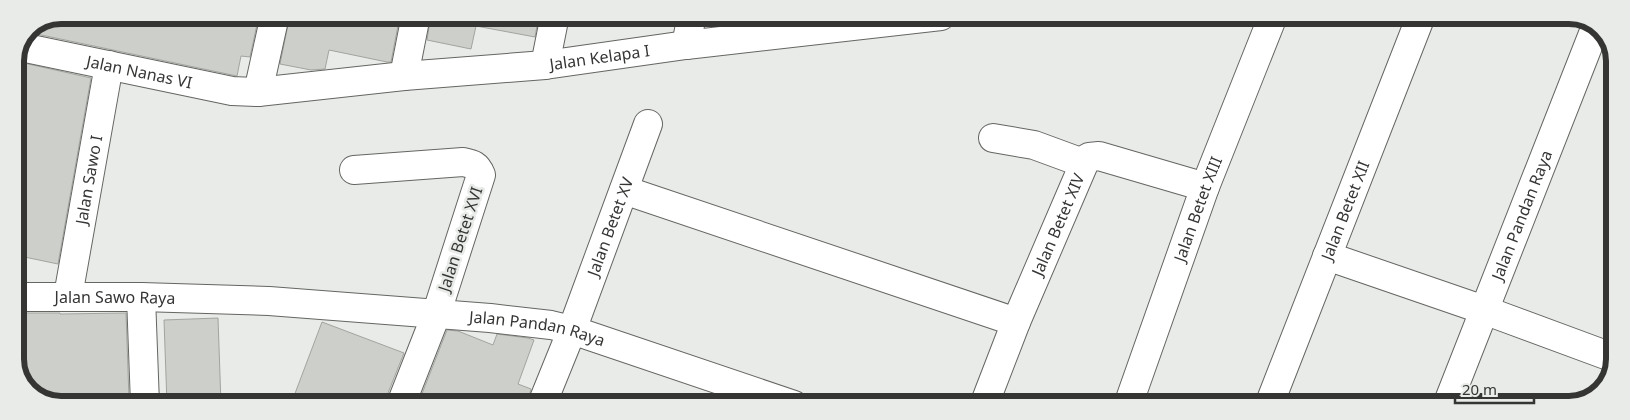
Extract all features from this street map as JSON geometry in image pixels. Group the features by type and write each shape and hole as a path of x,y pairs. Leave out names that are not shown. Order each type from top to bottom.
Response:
{"street":[{"path":"258,92 272,24"},
{"path":"404,76 414,24"},
{"path":"545,65 553,24"},
{"path":"686,45 690,24"},
{"name":"Jalan Kelapa I","path":"258,92 404,76 545,65 686,45 871,24"},
{"name":"Jalan Betet XIII","path":"1131,396 1205,187 1269,24"},
{"name":"Jalan Betet XII","path":"1273,396 1418,24"},
{"name":"Jalan Pandan Raya","path":"1451,396 1593,33"},
{"name":"Jalan Nanas VI","path":"27,48 232,91 258,92"},
{"name":"Jalan Sawo I","path":"68,296 109,65"},
{"name":"Jalan Betet XV","path":"545,396 572,330 648,124"},
{"path":"993,138 1034,145 1083,163"},
{"name":"Jalan Betet XIV","path":"987,396 1016,322 1083,163 1089,157 1099,156 1205,187"},
{"name":"Jalan Betet XVI","path":"354,170 463,162 474,164 481,175 436,315 404,396"},
{"path":"624,190 1016,322"},
{"path":"1327,256 1484,310 1606,355"},
{"name":"Jalan Sawo Raya","path":"24,297 141,297 269,301"},
{"path":"141,297 145,396"},
{"name":"Jalan Pandan Raya","path":"269,301 490,318 551,325 572,330 770,396"}],"building":[{"path":"54,24 257,24 250,57 241,56 237,76 36,34 40,30"},
{"path":"288,24 398,24 391,62 329,50 325,69 311,70 280,64"},
{"path":"430,24 537,24 535,37 476,26 471,49 427,40"},
{"path":"24,63 91,78 58,264 24,257"},
{"path":"24,313 126,313 129,396 54,396 36,387 30,380 24,361"},
{"path":"218,318 221,396 167,396 164,320"},
{"path":"322,322 404,353 387,396 294,396"},
{"path":"447,330 458,331 493,345 497,334 534,340 518,384 531,389 529,396 421,396"}]}
